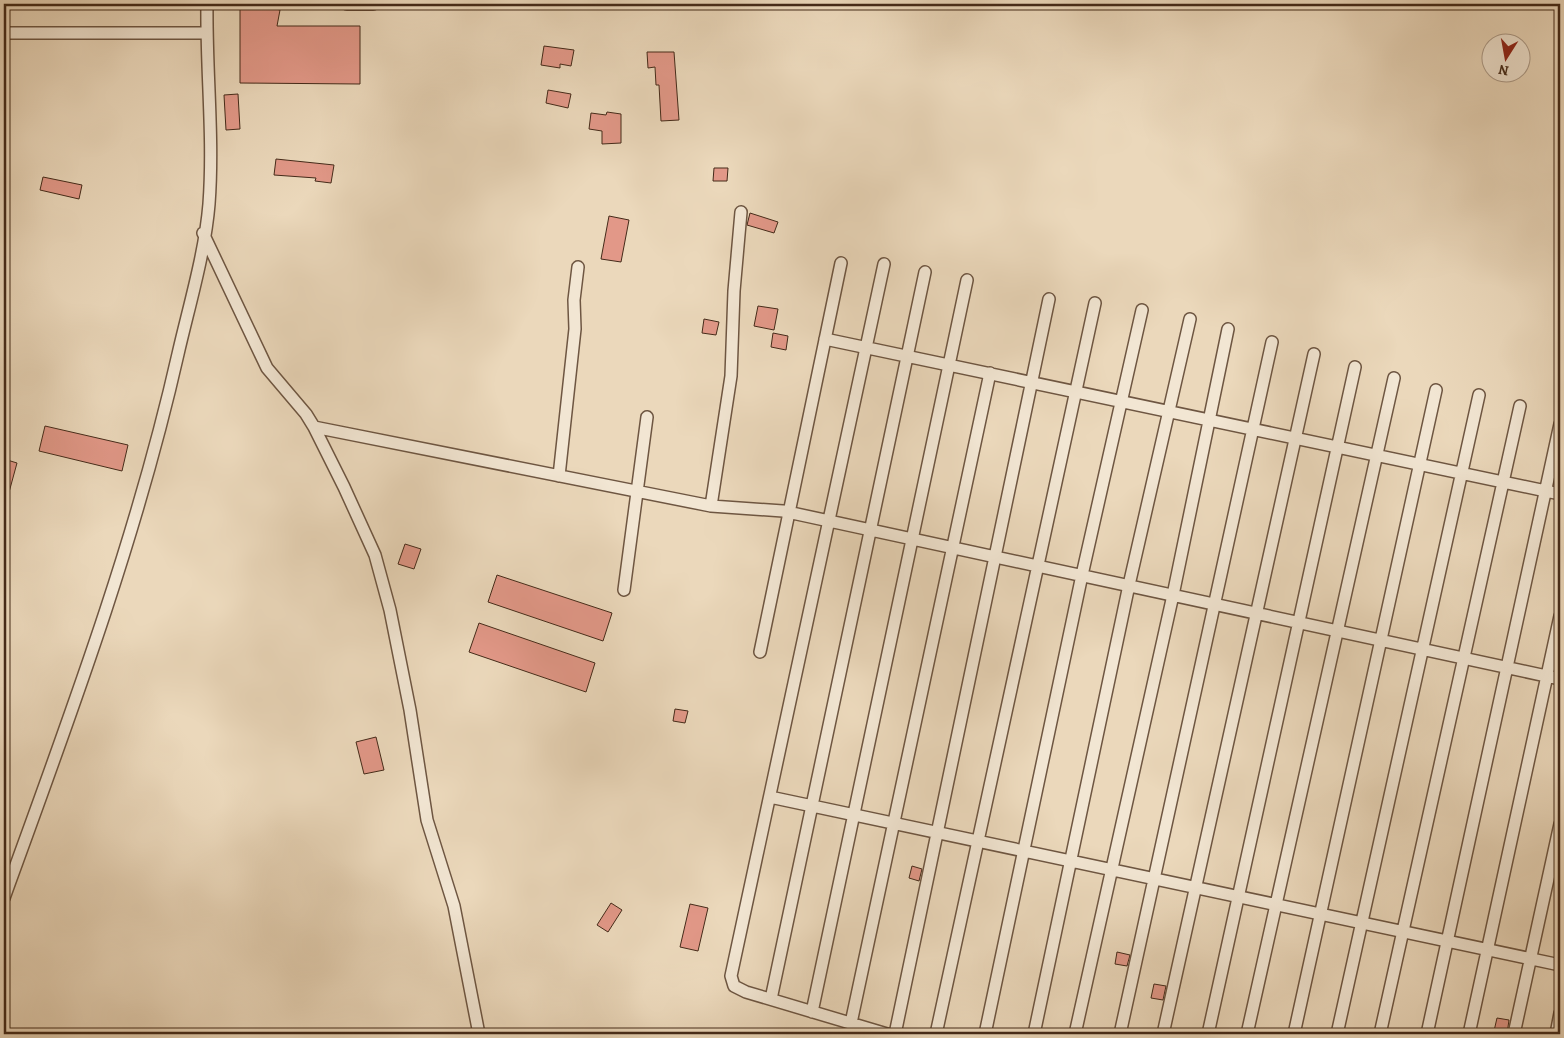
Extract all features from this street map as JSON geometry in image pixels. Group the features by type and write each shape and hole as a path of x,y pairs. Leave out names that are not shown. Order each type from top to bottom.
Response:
{"street":[{"path":"4,898 75,705 125,554 162,424 208,206 210,160 206,33 207,4"},
{"path":"346,4 373,4"},
{"path":"4,33 206,33"},
{"path":"711,506 731,376 734,291 741,212"},
{"path":"203,233 267,368 314,427 375,555 390,610 410,710 427,820 454,906 479,1034"},
{"path":"760,652 841,263"},
{"path":"884,264 731,976 734,986 887,1034"},
{"path":"559,476 575,330 574,300 578,267"},
{"path":"771,999 925,272"},
{"path":"812,1012 967,280"},
{"path":"895,1034 1049,300"},
{"path":"936,1034 1096,303"},
{"path":"985,1034 1082,575 1142,310"},
{"path":"1034,1034 1128,585 1190,319"},
{"path":"1075,1034 1173,595 1228,329"},
{"path":"825,339 1560,494"},
{"path":"1120,1034 1272,342"},
{"path":"1163,1034 1314,354"},
{"path":"1208,1034 1355,367"},
{"path":"851,1024 990,373"},
{"path":"1247,1034 1394,378"},
{"path":"1294,1034 1436,390"},
{"path":"1337,1034 1479,395"},
{"path":"1380,1034 1520,406"},
{"path":"624,590 647,417"},
{"path":"1427,1034 1560,424"},
{"path":"314,427 711,506 789,512 1560,679"},
{"path":"1469,1034 1560,616"},
{"path":"770,797 1560,965"},
{"path":"1514,1034 1560,824"},
{"path":"1556,1034 1560,1013"}],"building":[{"path":"240,4 252,4 280,10 277,26 360,26 360,84 240,83"},
{"path":"544,46 574,50 571,66 560,64 560,68 541,65"},
{"path":"647,52 674,52 679,120 661,121 659,85 656,85 655,67 648,68"},
{"path":"548,90 571,94 568,108 546,103"},
{"path":"238,94 240,129 226,130 224,95"},
{"path":"607,112 621,114 621,143 602,144 602,131 589,129 591,113 606,115"},
{"path":"276,159 334,165 331,183 315,181 316,178 274,175"},
{"path":"714,168 728,168 727,181 713,181"},
{"path":"43,177 82,185 79,199 40,190"},
{"path":"750,213 778,222 774,233 747,225"},
{"path":"609,216 629,220 621,262 601,259"},
{"path":"758,306 778,309 774,330 754,326"},
{"path":"704,319 719,322 716,335 702,333"},
{"path":"773,333 788,336 786,350 771,347"},
{"path":"45,426 128,445 122,471 39,451"},
{"path":"4,459 17,463 8,496 4,496"},
{"path":"405,544 421,549 414,569 398,564"},
{"path":"497,575 612,613 603,641 488,602"},
{"path":"479,623 595,663 586,692 469,652"},
{"path":"675,709 688,711 685,723 673,721"},
{"path":"376,737 384,770 364,774 356,742"},
{"path":"912,866 922,869 919,881 909,878"},
{"path":"611,903 622,910 608,932 597,925"},
{"path":"690,904 708,908 698,951 680,947"},
{"path":"1117,952 1130,955 1127,966 1115,964"},
{"path":"1154,984 1166,986 1163,1000 1151,998"},
{"path":"1497,1018 1509,1020 1507,1034 1494,1031"}]}
